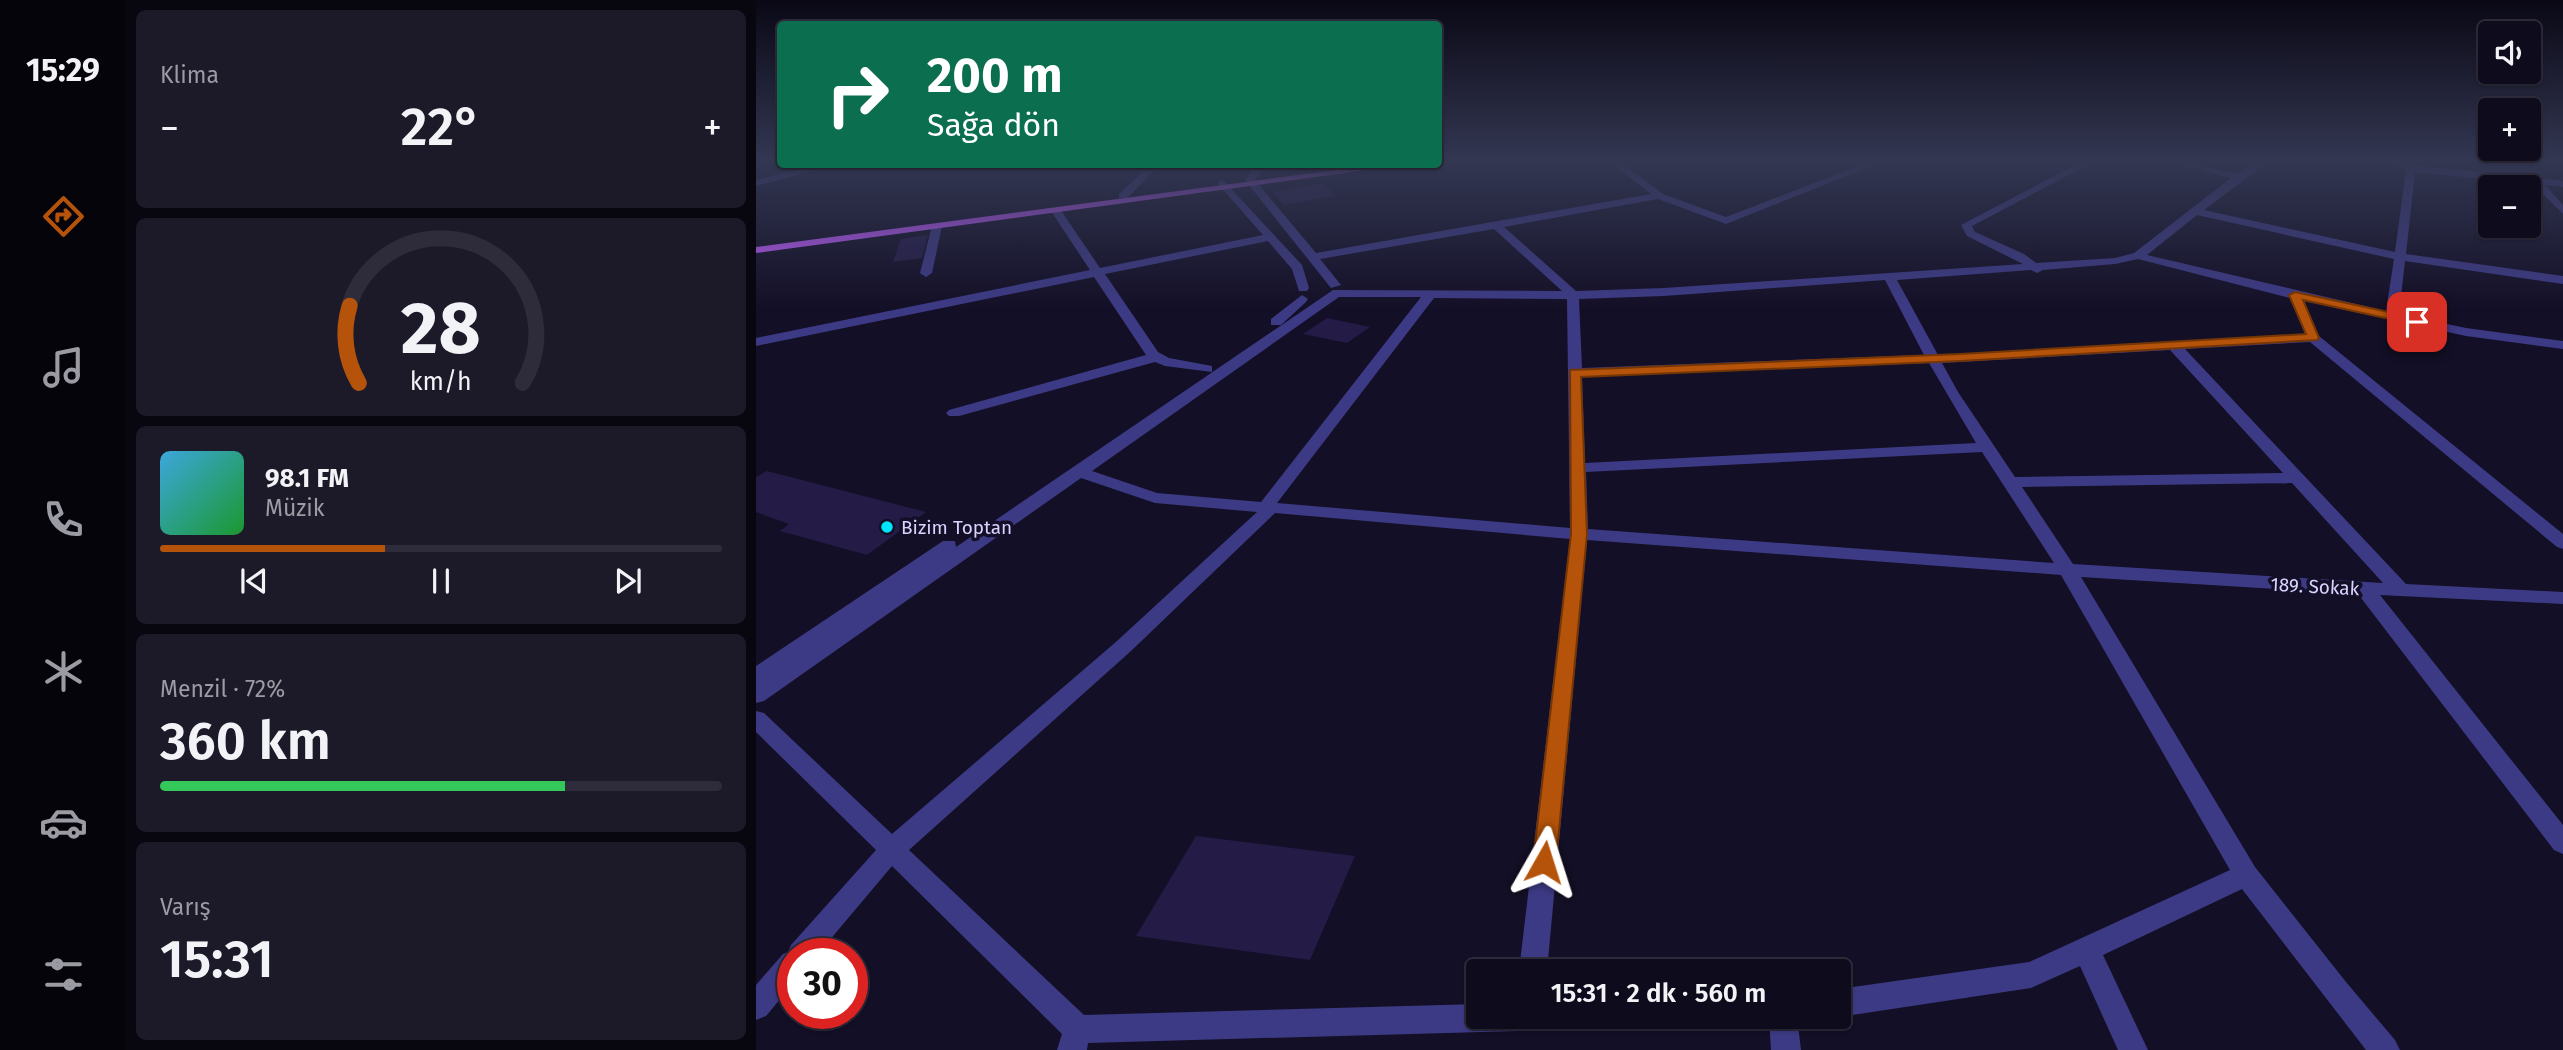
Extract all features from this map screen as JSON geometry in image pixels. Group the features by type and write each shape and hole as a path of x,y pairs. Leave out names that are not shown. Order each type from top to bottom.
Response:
{"main road":[{"path":"756,244 1003,211"},
{"path":"756,250 1056,211"}],"street":[{"path":"1056,211 1156,357 1165,362 1208,369"},
{"path":"756,676 1284,317 1302,293 1298,268 1247,211"},
{"path":"1276,211 1315,257 1335,291"},
{"path":"1315,257 1575,211"},
{"path":"1701,211 1726,220 1749,211"},
{"path":"1993,211 1966,225 1971,234 2013,253 2037,269"},
{"path":"1302,293 1321,300 1335,291 1573,295 2037,269 2138,256 2195,211 2400,257 2563,280"},
{"path":"2392,316 2406,211"},
{"path":"1496,225 1573,295 1579,534 1534,959"},
{"path":"926,273 937,226"},
{"path":"756,342 1270,237"},
{"path":"2138,256 2295,295 2466,332 2563,345"},
{"path":"1890,278 1933,359 2067,569 2246,875 2336,992 2385,1050"},
{"path":"756,695 1335,291"},
{"path":"815,938 891,850 1124,646 1268,508 1430,294"},
{"path":"2295,295 2313,338 2563,543"},
{"path":"1575,373 1933,359 2313,338"},
{"path":"2175,347 2401,590"},
{"path":"954,413 1156,357"},
{"path":"1578,468 1987,447"},
{"name":"189. Sokak","path":"1077,471 1155,498 1268,508 1579,534 2209,580 2563,598"},
{"path":"2010,482 2297,478"},
{"path":"2364,588 2559,834"},
{"path":"756,719 891,850 1075,1040 1466,1020"},
{"path":"1851,1001 2031,975 2246,875"},
{"path":"2086,949 2133,1050"},
{"path":"756,1006 777,982"},
{"path":"1784,1029 1786,1050"}],"building":[{"path":"928,235 922,258 893,262 901,239"},
{"path":"1327,318 1370,327 1347,343 1303,334"},
{"path":"767,471 926,512 867,555 780,531 789,524 756,512 756,477"},
{"path":"1196,836 1355,856 1310,960 1136,936"}],"place":[{"name":"Bizim Toptan","path":"887,527"}],"route":[{"path":"1544,862 1579,534 1575,373 1960,358 2313,338 2295,295 2417,322"}]}
